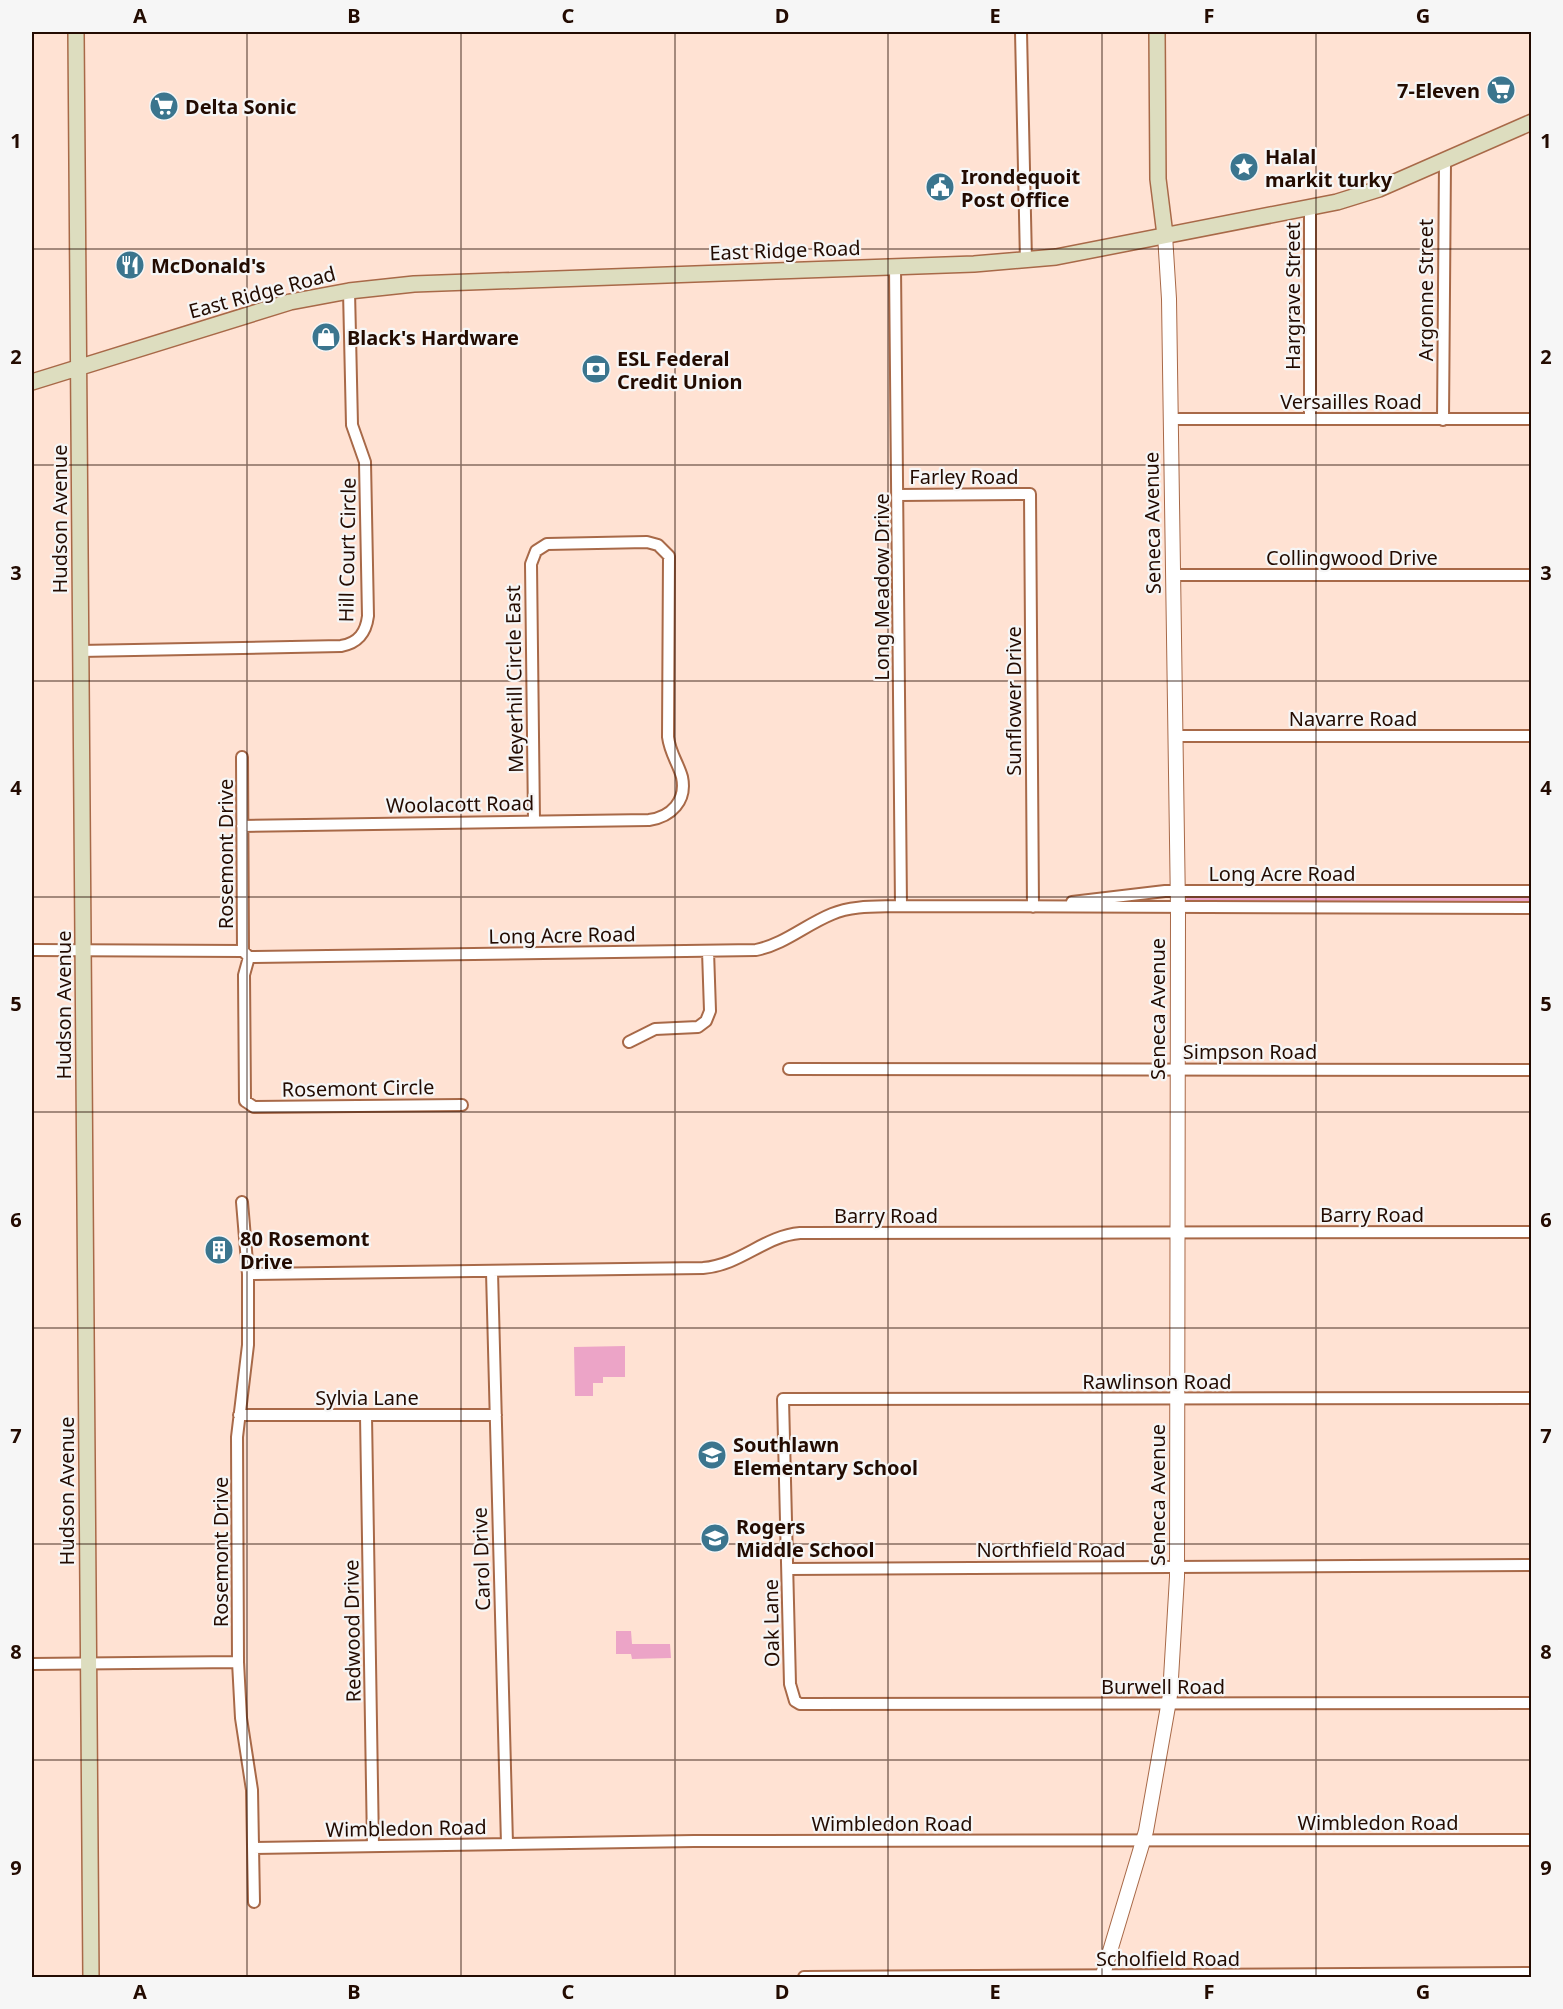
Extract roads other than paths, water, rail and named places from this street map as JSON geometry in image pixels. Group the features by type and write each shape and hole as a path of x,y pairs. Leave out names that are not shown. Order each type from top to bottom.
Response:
{"main road":[{"name":"Hudson Avenue","path":"76,32 91,1977"},
{"name":"Seneca Avenue","path":"1157,32 1158,179 1165,235"},
{"name":"East Ridge Road","path":"32,382 278,305 349,291 414,284 1026,261 1310,208 1361,196 1532,122"}],"street":[{"path":"1021,32 1026,261"},
{"name":"Argonne Street","path":"1443,420 1445,161"},
{"name":"Hargrave Street","path":"1310,208 1310,419"},
{"name":"Seneca Avenue","path":"1102,1977 1144,1841 1169,1705 1178,1566 1178,899 1171,419 1165,235"},
{"name":"Long Meadow Drive","path":"895,267 901,906"},
{"name":"Hill Court Circle","path":"81,651 341,646 361,636 366,628 368,616 367,507 364,453 352,425 349,291"},
{"name":"Versailles Road","path":"1171,419 1532,419"},
{"name":"Farley Road","path":"898,495 1030,494"},
{"name":"Sunflower Drive","path":"1030,494 1033,907"},
{"name":"Woolacott Road","path":"242,825 649,820 665,817 676,808 683,785 670,751 668,737 669,555 658,545 647,542 547,544"},
{"name":"Meyerhill Circle East","path":"534,821 531,564 536,551 547,544"},
{"name":"Collingwood Drive","path":"1173,575 1532,575"},
{"name":"Navarre Road","path":"1175,736 1532,736"},
{"name":"Rosemont Drive","path":"242,757 246,954 244,975 245,1101 254,1107"},
{"name":"Long Acre Road","path":"32,950 246,954 708,951 769,947 834,913 850,909 901,906 1033,907 1178,899 1532,891"},
{"name":"Long Acre Road","path":"1033,907 1178,899 1532,908"},
{"path":"629,1042 655,1029 698,1027 706,1021 710,1011 708,951"},
{"name":"Simpson Road","path":"789,1069 1532,1071"},
{"name":"Rosemont Circle","path":"254,1107 462,1105"},
{"name":"Rosemont Drive","path":"242,1202 248,1274 248,1345 239,1415 238,1662 241,1718 252,1790 254,1902"},
{"name":"Barry Road","path":"248,1274 713,1268 744,1257 780,1236 797,1233 1532,1232"},
{"name":"Carol Drive","path":"492,1272 507,1844"},
{"name":"Rawlinson Road","path":"783,1399 1532,1398"},
{"name":"Oak Lane","path":"783,1399 790,1684 795,1701"},
{"name":"Sylvia Lane","path":"239,1415 496,1415"},
{"name":"Redwood Drive","path":"366,1416 373,1846"},
{"name":"Northfield Road","path":"788,1569 1532,1565"},
{"path":"32,1664 238,1662"},
{"name":"Burwell Road","path":"795,1701 808,1706 1532,1702"},
{"name":"Wimbledon Road","path":"253,1848 693,1841 1532,1840"},
{"name":"Scholfield Road","path":"804,1977 1532,1973"}],"place":[{"name":"7-Eleven","path":"1501,90"},
{"name":"Delta Sonic","path":"164,106"},
{"name":"Halal markit turky","path":"1244,167"},
{"name":"Irondequoit Post Office","path":"940,187"},
{"name":"McDonald's","path":"130,265"},
{"name":"Black's Hardware","path":"326,337"},
{"name":"ESL Federal Credit Union","path":"596,369"},
{"name":"80 Rosemont Drive","path":"219,1250"},
{"name":"Southlawn Elementary School","path":"712,1455"},
{"name":"Rogers Middle School","path":"715,1538"}]}
